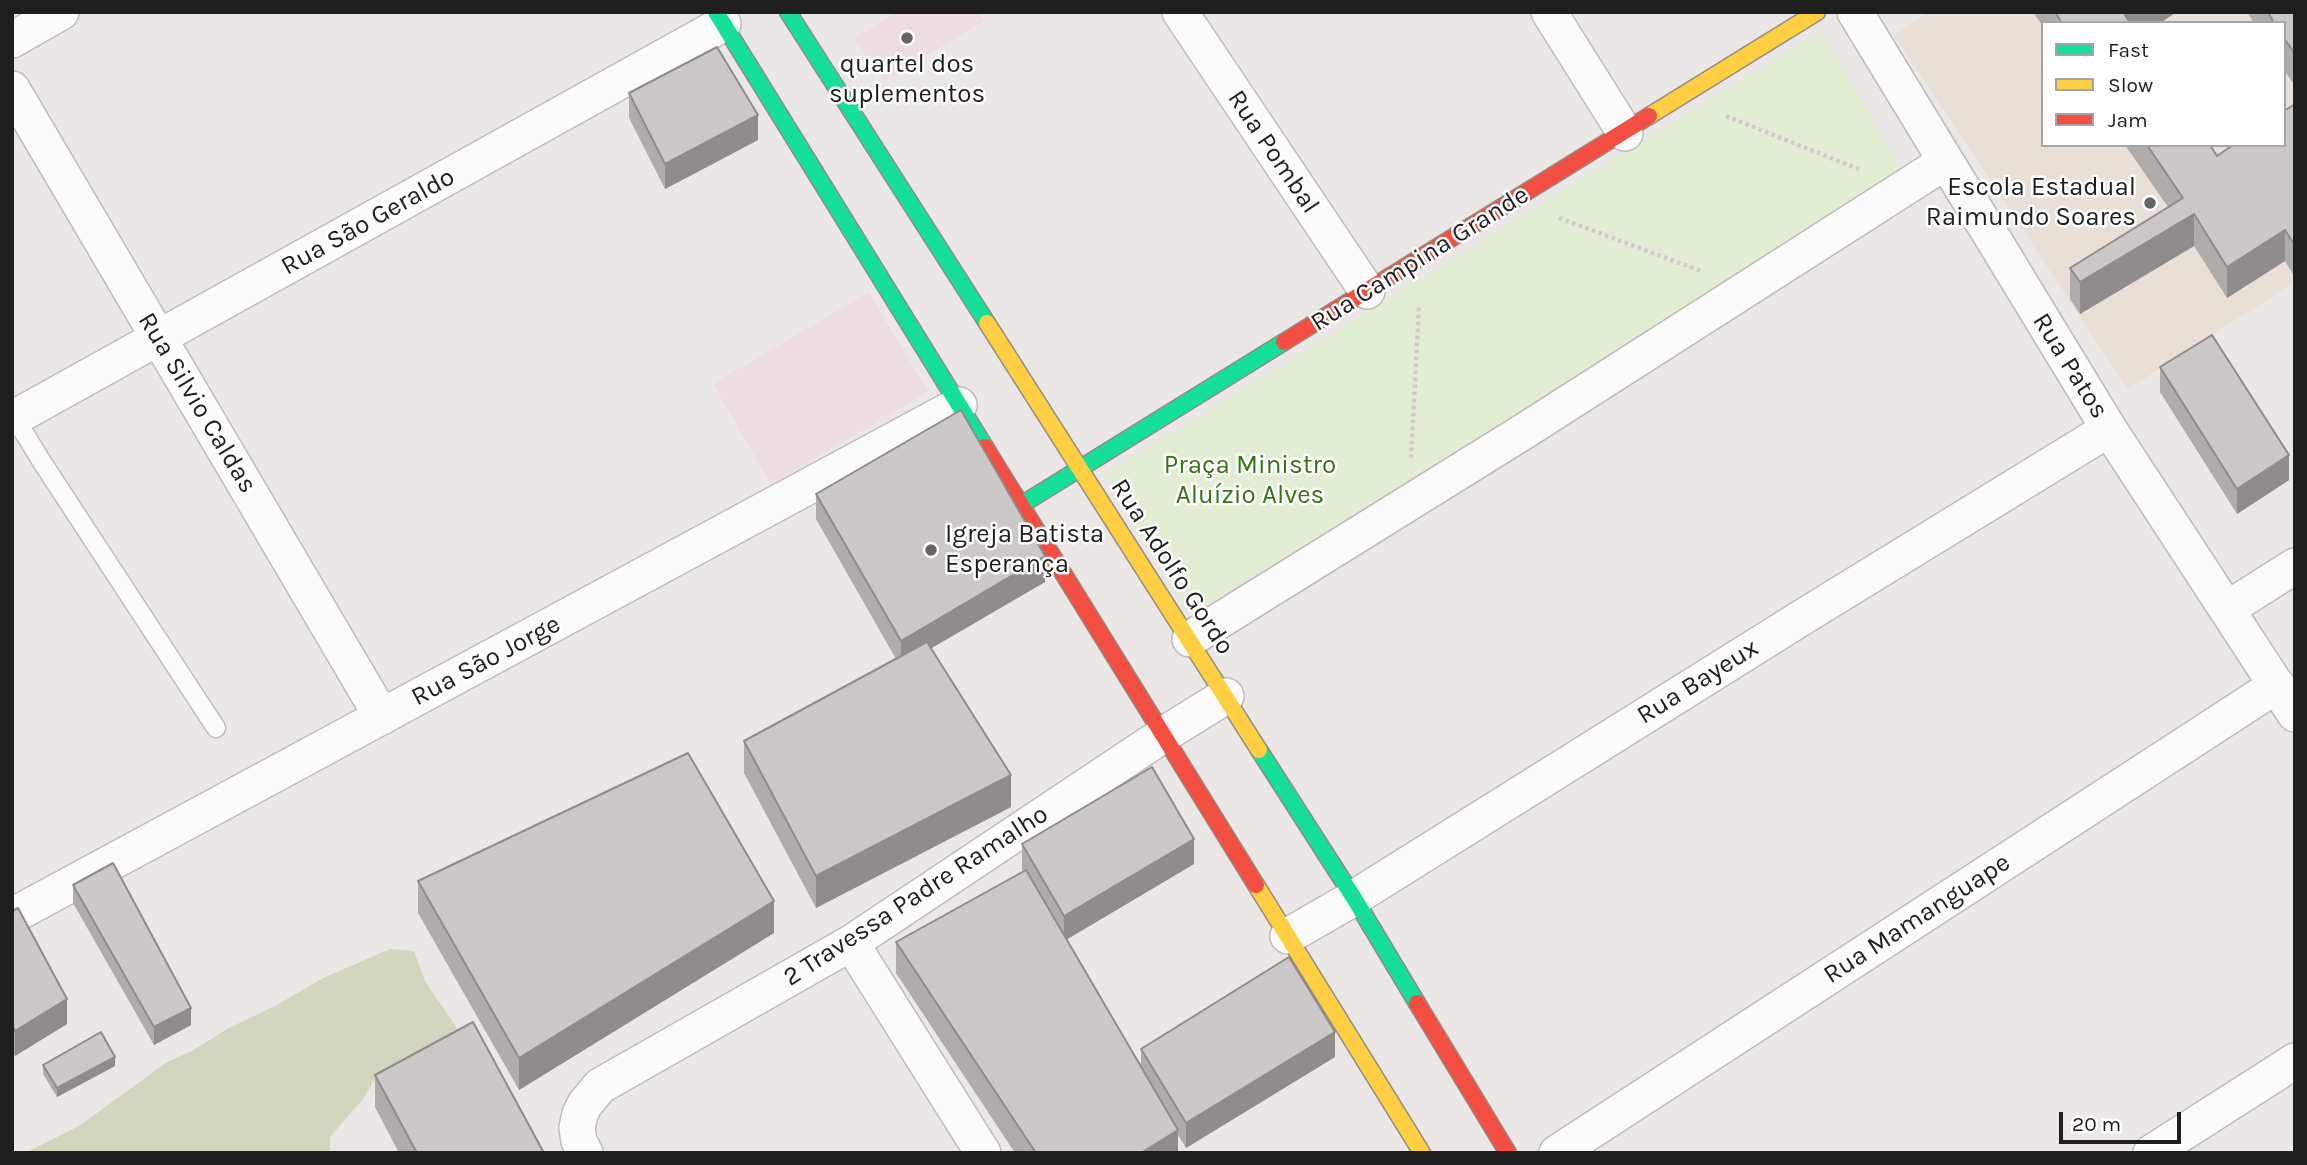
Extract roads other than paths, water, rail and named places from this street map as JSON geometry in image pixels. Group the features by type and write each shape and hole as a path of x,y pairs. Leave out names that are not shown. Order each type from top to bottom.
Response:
{"main road":[{"name":"Rua Adolfo Gordo","path":"788,12 1354,898 1508,1153"},
{"name":"Rua Campina Grande","path":"1021,505 1817,12"},
{"path":"719,18 1422,1153"}],"street":[{"path":"12,40 61,12"},
{"name":"Rua Pombal","path":"1180,12 1367,291"},
{"path":"1549,12 1625,133"},
{"name":"Rua Patos","path":"1855,12 2109,429 2286,699"},
{"name":"Rua São Geraldo","path":"14,418 719,18"},
{"name":"Rua Silvio Caldas","path":"12,89 382,717"},
{"path":"1190,639 1515,437 1945,162"},
{"name":"Rua São Jorge","path":"12,916 959,405"},
{"name":"Rua Bayeux","path":"1288,936 1354,898 2109,429"},
{"path":"2227,609 2295,566"},
{"name":"2 Travessa Padre Ramalho","path":"585,1153 577,1128 580,1114 600,1086 851,943 1163,734 1226,696"},
{"name":"Rua Mamanguape","path":"1557,1153 2286,699"},
{"path":"851,943 983,1153"},
{"path":"2151,1153 2295,1061"}],"lane":[{"path":"14,418 216,728"}],"place":[{"name":"quartel dos suplementos","path":"907,38"},
{"name":"Escola Estadual Raimundo Soares","path":"2150,203"},
{"name":"Igreja Batista Esperança","path":"931,550"}],"park label":[{"name":"Praça Ministro Aluízio Alves","path":"1250,481"}]}
